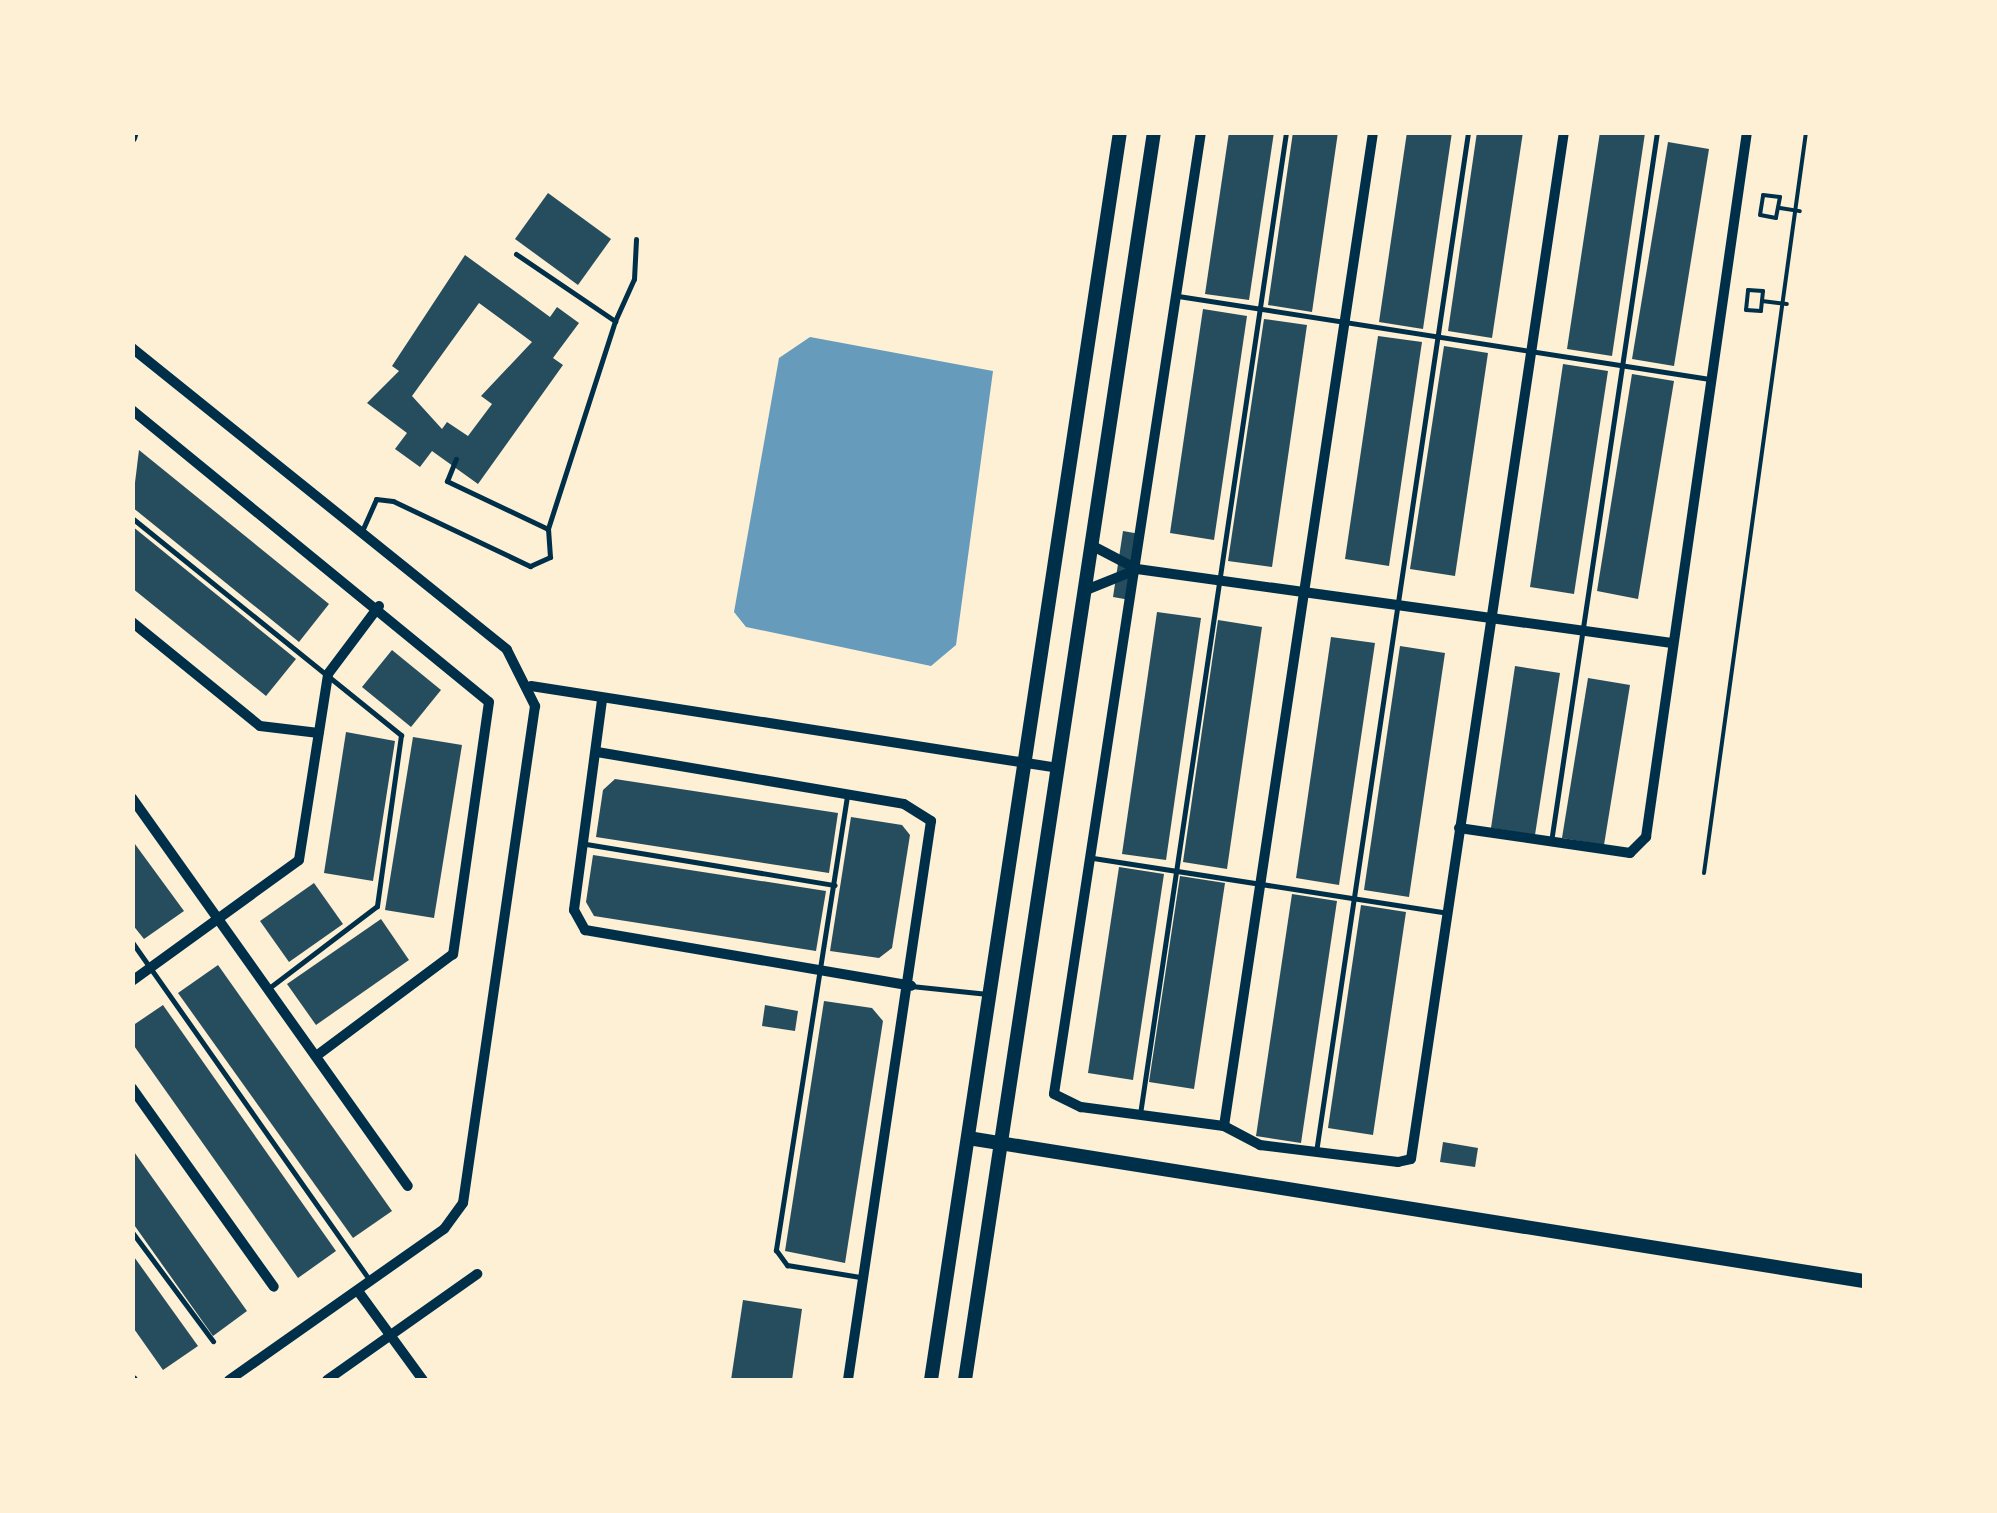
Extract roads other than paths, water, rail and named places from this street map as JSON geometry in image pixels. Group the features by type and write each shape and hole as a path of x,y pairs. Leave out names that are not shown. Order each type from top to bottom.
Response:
{"street":[{"path":"932,1380 1120,132"},
{"path":"965,1380 1154,132"},
{"path":"1201,132 1054,1094 1060,1103 1224,1126 1260,1145 1411,1159 1564,132"},
{"path":"1224,1126 1372,132"},
{"path":"1459,828 1551,842 1642,847 1747,132"},
{"path":"132,348 507,650 531,686 536,725 467,1192 444,1229 229,1380"},
{"path":"132,410 478,686 493,724 453,954 316,1056"},
{"path":"1091,545 1136,569 1672,643"},
{"path":"1086,590 1136,569"},
{"path":"132,980 298,860 328,674 379,606"},
{"path":"132,622 260,726 318,733"},
{"path":"531,686 1058,768"},
{"path":"602,700 574,910 585,930 911,986"},
{"path":"596,752 916,806 931,821 911,986 848,1380"},
{"path":"132,798 408,1186"},
{"path":"132,1088 274,1286"},
{"path":"968,1138 1864,1281"},
{"path":"327,1380 477,1274"},
{"path":"358,1291 423,1380"}],"lane":[{"path":"1140,1114 1286,132"},
{"path":"1316,1152 1468,132"},
{"path":"1551,842 1657,132"},
{"path":"361,534 376,500 392,501 530,566 550,557 548,529 615,321 634,279 636,239"},
{"path":"516,254 615,321"},
{"path":"1175,296 1712,380"},
{"path":"456,459 447,481 548,529"},
{"path":"132,518 328,674 402,741 377,906 269,988"},
{"path":"848,794 776,1250 787,1264 863,1278"},
{"path":"583,843 835,885"},
{"path":"1090,858 1447,913"},
{"path":"132,942 371,1282"},
{"path":"911,986 990,994"},
{"path":"132,1232 213,1342"}],"water":[{"path":"810,337 993,371 956,645 931,666 746,627 734,612 779,358"}]}
